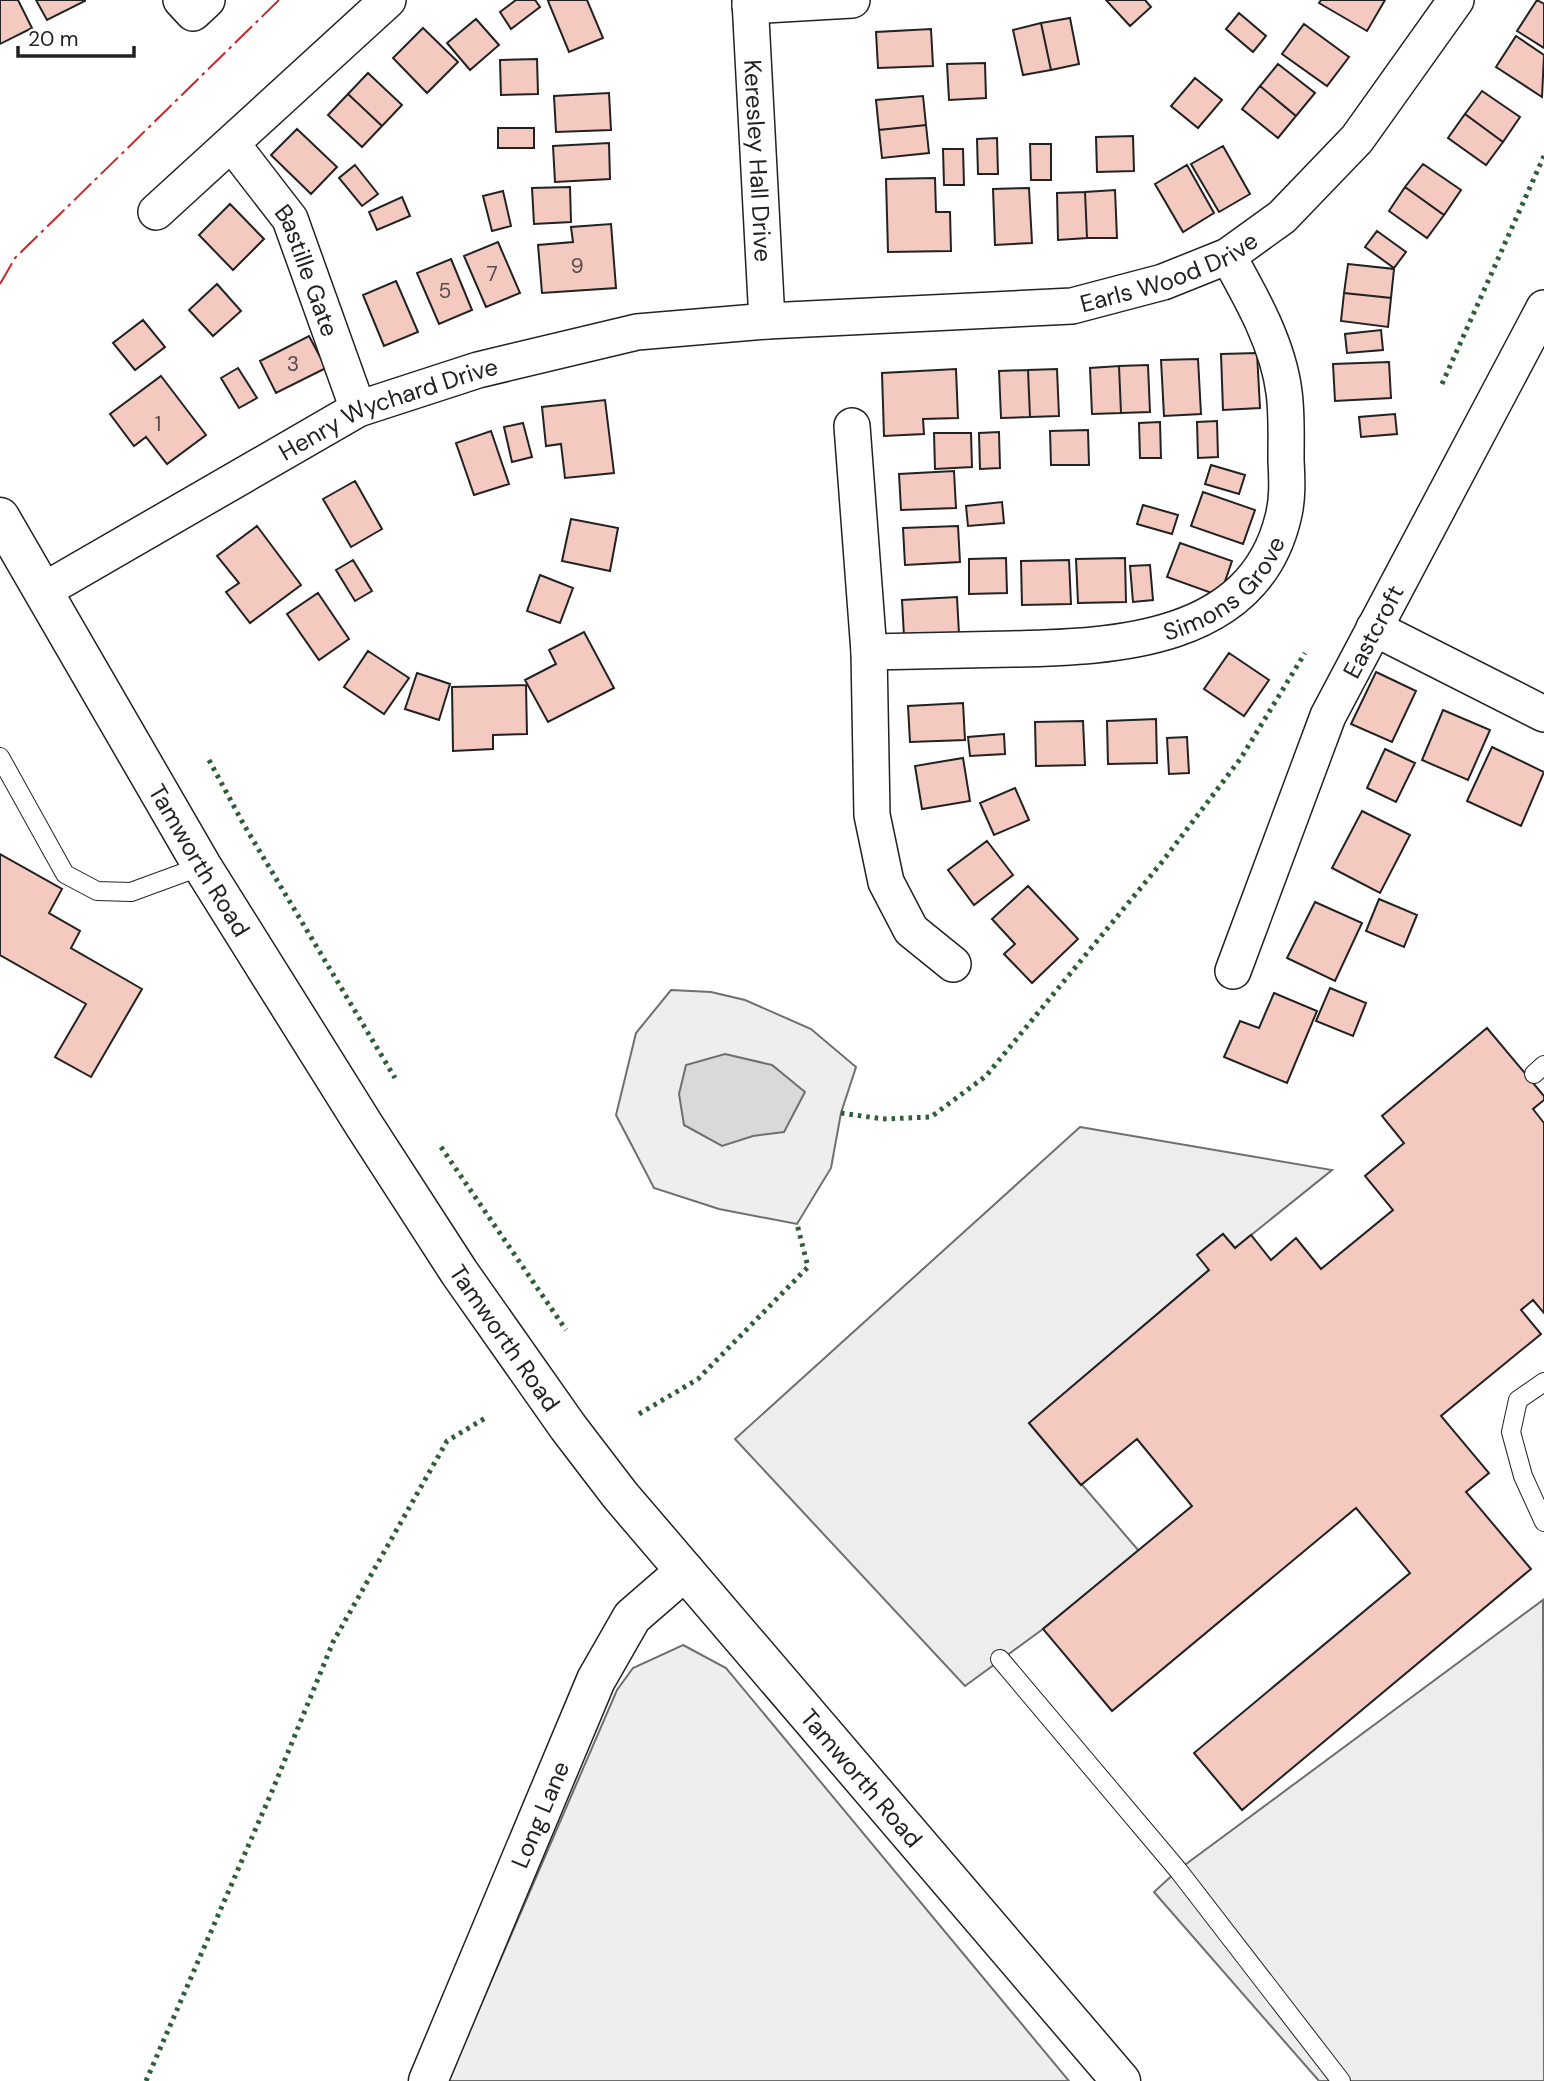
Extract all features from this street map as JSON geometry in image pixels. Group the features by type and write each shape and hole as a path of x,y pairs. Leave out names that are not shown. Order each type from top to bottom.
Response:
{"main road":[{"name":"Tamworth Road","path":"0,517 202,866 458,1272 568,1427 620,1495 1121,2081"},
{"name":"Long Lane","path":"428,2081 596,1680 632,1616 685,1570"}],"street":[{"path":"156,212 388,0"},
{"path":"750,3 852,0"},
{"name":"Keresley Hall Drive","path":"750,3 767,321"},
{"name":"Earls Wood Drive","path":"767,321 1072,306 1163,282 1228,256 1282,217 1357,139 1443,4"},
{"name":"Bastille Gate","path":"232,144 290,219 358,409"},
{"name":"Simons Grove","path":"869,652 1074,648 1154,636 1212,615 1233,600 1252,580 1268,559 1284,517 1287,494 1284,391 1265,331 1228,256"},
{"name":"Eastcroft","path":"1233,971 1328,716 1544,308"},
{"name":"Henry Wychard Drive","path":"43,591 358,409 478,370 637,332 767,321"},
{"path":"852,426 869,652 872,815 886,882 911,930 953,964"},
{"path":"1374,628 1544,714"}],"lane":[{"path":"0,757 65,874 97,891 131,892 202,866"},
{"path":"1544,1382 1518,1400 1511,1432 1523,1476 1544,1522"},
{"path":"1000,1659 1178,1870 1340,2081"}],"shaded area":[{"path":"671,990 711,992 745,1000 811,1029 856,1067 841,1113 831,1168 797,1224 719,1209 654,1188 616,1115 636,1033"},
{"path":"725,1054 772,1065 805,1092 784,1132 753,1136 722,1146 684,1125 679,1094 686,1065"},
{"path":"1080,1127 1332,1170 1235,1248 1223,1234 1198,1254 1209,1270 1029,1423 1139,1551 1043,1629 965,1686 735,1439"},
{"path":"1543,1600 1544,2081 1319,2081 1154,1892 1178,1870"},
{"path":"683,1645 726,1668 1069,2081 448,2081 617,1690 633,1668"}],"building":[{"path":"0,0 18,0 32,28 0,44"},
{"path":"36,0 85,0 85,1 47,20"},
{"path":"516,0 535,0 540,7 511,29 500,12"},
{"path":"587,0 603,38 569,52 548,1"},
{"path":"1106,0 1145,0 1151,7 1130,26"},
{"path":"1321,0 1385,0 1367,31 1319,3"},
{"path":"1537,0 1544,4 1544,48 1517,31"},
{"path":"1239,13 1266,36 1253,52 1226,29"},
{"path":"1070,18 1079,64 1051,70 1041,23"},
{"path":"476,19 499,45 470,70 447,43"},
{"path":"1041,23 1051,70 1023,75 1013,30"},
{"path":"1304,24 1349,57 1327,86 1282,54"},
{"path":"423,28 458,62 427,93 393,58"},
{"path":"931,29 933,66 878,68 876,32"},
{"path":"1516,36 1544,55 1542,97 1496,67"},
{"path":"537,59 538,94 501,95 500,60"},
{"path":"985,63 986,98 949,100 947,64"},
{"path":"1278,64 1315,93 1296,116 1260,86"},
{"path":"368,73 402,105 382,126 348,94"},
{"path":"1195,78 1222,100 1198,128 1171,106"},
{"path":"1260,86 1296,116 1278,138 1242,109"},
{"path":"1482,91 1520,117 1503,142 1465,114"},
{"path":"609,93 611,130 556,132 554,96"},
{"path":"348,94 382,126 362,147 328,115"},
{"path":"923,96 926,125 879,130 876,100"},
{"path":"1465,114 1503,142 1486,165 1448,138"},
{"path":"926,125 929,153 882,158 879,130"},
{"path":"498,128 534,128 534,148 498,148"},
{"path":"297,129 337,167 311,194 271,155"},
{"path":"1133,136 1134,171 1097,172 1096,137"},
{"path":"997,138 998,174 978,174 977,139"},
{"path":"609,143 610,179 555,182 553,146"},
{"path":"1030,144 1051,144 1051,180 1031,180"},
{"path":"1223,146 1250,194 1219,212 1191,164"},
{"path":"943,149 963,149 964,185 944,185"},
{"path":"1423,164 1461,190 1444,215 1405,187"},
{"path":"355,165 378,194 362,206 339,178"},
{"path":"1187,165 1214,213 1183,232 1155,184"},
{"path":"935,178 936,212 950,212 951,251 888,252 886,179"},
{"path":"570,187 571,222 534,224 532,188"},
{"path":"1405,187 1444,215 1427,238 1389,211"},
{"path":"1029,188 1032,243 995,245 993,189"},
{"path":"1115,190 1117,238 1087,238 1085,192"},
{"path":"503,191 511,226 492,231 483,196"},
{"path":"1085,192 1087,238 1058,240 1057,193"},
{"path":"402,197 410,216 377,230 369,212"},
{"path":"230,204 264,239 233,270 199,235"},
{"path":"611,224 616,288 542,293 538,245 573,242 571,227"},
{"path":"1377,231 1406,252 1394,268 1365,247"},
{"path":"498,242 520,293 486,307 464,256"},
{"path":"451,259 472,310 439,324 417,273"},
{"path":"1348,264 1394,269 1391,298 1344,293"},
{"path":"396,281 418,332 384,346 363,295"},
{"path":"217,284 241,311 213,336 189,310"},
{"path":"1344,293 1391,298 1388,327 1341,321"},
{"path":"143,320 165,347 135,370 113,343"},
{"path":"1381,330 1383,350 1347,353 1345,334"},
{"path":"309,336 326,368 276,393 260,361"},
{"path":"1257,353 1260,408 1223,410 1221,354"},
{"path":"1198,359 1201,414 1164,416 1161,360"},
{"path":"1389,362 1391,398 1335,401 1333,364"},
{"path":"1148,365 1150,412 1121,413 1119,366"},
{"path":"1119,366 1121,413 1092,414 1090,368"},
{"path":"238,368 257,398 239,408 221,378"},
{"path":"956,369 958,418 923,419 924,434 884,436 882,373"},
{"path":"1057,369 1059,416 1030,417 1028,370"},
{"path":"1028,370 1030,417 1001,418 999,371"},
{"path":"161,376 206,435 167,464 146,437 134,446 110,414"},
{"path":"605,400 614,473 565,478 561,444 546,446 542,407"},
{"path":"1395,414 1397,434 1361,437 1359,417"},
{"path":"1217,421 1218,457 1198,458 1197,422"},
{"path":"1160,422 1161,458 1140,458 1139,423"},
{"path":"523,423 532,457 512,462 504,427"},
{"path":"1088,430 1089,465 1051,465 1050,431"},
{"path":"491,431 509,484 474,495 456,443"},
{"path":"999,432 1000,468 980,469 979,433"},
{"path":"934,433 971,433 972,467 935,469"},
{"path":"1211,465 1245,475 1239,494 1205,484"},
{"path":"954,471 956,508 901,510 899,474"},
{"path":"355,481 382,529 351,547 323,499"},
{"path":"1203,492 1255,510 1243,544 1191,526"},
{"path":"1002,502 1004,523 968,526 966,506"},
{"path":"1143,505 1178,515 1172,534 1137,524"},
{"path":"571,519 618,528 610,571 562,561"},
{"path":"257,526 301,585 250,623 226,592 239,583 217,556"},
{"path":"958,526 960,562 905,565 903,528"},
{"path":"1180,543 1232,561 1220,596 1167,577"},
{"path":"1006,558 1007,593 969,594 969,559"},
{"path":"1125,558 1126,602 1078,603 1076,559"},
{"path":"353,560 372,591 355,601 336,570"},
{"path":"1069,560 1071,604 1022,605 1021,561"},
{"path":"1150,565 1153,600 1133,602 1130,566"},
{"path":"540,575 573,588 560,623 527,611"},
{"path":"318,593 349,639 319,660 287,614"},
{"path":"957,597 959,634 904,637 902,600"},
{"path":"584,632 614,688 548,722 525,680 556,664 549,650"},
{"path":"368,651 409,678 384,714 344,687"},
{"path":"1229,653 1269,680 1244,716 1204,689"},
{"path":"1376,672 1416,691 1392,742 1351,724"},
{"path":"417,673 450,684 439,720 405,709"},
{"path":"526,685 527,734 493,735 493,749 453,751 452,687"},
{"path":"963,703 965,740 910,742 908,706"},
{"path":"1443,710 1490,730 1468,780 1422,760"},
{"path":"1156,719 1157,763 1108,764 1107,721"},
{"path":"1083,721 1085,765 1036,766 1035,722"},
{"path":"1004,734 1005,754 970,756 968,737"},
{"path":"1187,737 1189,773 1169,774 1167,738"},
{"path":"1492,747 1544,772 1521,826 1467,801"},
{"path":"1385,749 1415,763 1396,802 1367,788"},
{"path":"963,758 970,801 922,809 915,766"},
{"path":"1015,788 1029,820 994,835 980,803"},
{"path":"1362,811 1410,835 1380,893 1332,868"},
{"path":"987,841 1013,875 974,905 948,870"},
{"path":"0,854 62,889 49,913 80,931 71,948 142,989 91,1077 55,1057 86,1004 0,955"},
{"path":"1028,886 1078,939 1032,983 1004,954 1015,944 992,919"},
{"path":"1379,899 1417,915 1404,947 1366,931"},
{"path":"1315,902 1362,923 1335,981 1287,958"},
{"path":"1330,988 1366,1003 1353,1036 1316,1021"},
{"path":"1274,993 1317,1011 1287,1083 1224,1057 1240,1021 1259,1028"},
{"path":"1487,1028 1544,1096 1544,1100 1533,1109 1544,1123 1544,1313 1533,1300 1521,1310 1541,1334 1441,1416 1489,1473 1466,1492 1531,1569 1242,1810 1194,1753 1410,1573 1356,1508 1112,1711 1043,1629 1192,1506 1137,1439 1081,1485 1029,1423 1209,1270 1197,1255 1223,1234 1235,1248 1251,1235 1271,1260 1296,1238 1321,1269 1393,1210 1365,1176 1404,1143 1382,1116"}],"hedge":[{"path":"1442,384 1544,156"},
{"path":"841,1113 883,1119 931,1117 986,1076 1162,862 1241,758 1305,653"},
{"path":"209,760 244,825 395,1078"},
{"path":"441,1147 566,1330"},
{"path":"639,1414 698,1379 808,1267 797,1224"},
{"path":"146,2081 273,1789 333,1642 447,1441 487,1417"}],"power":[{"path":"0,284 15,258 279,0"}]}
